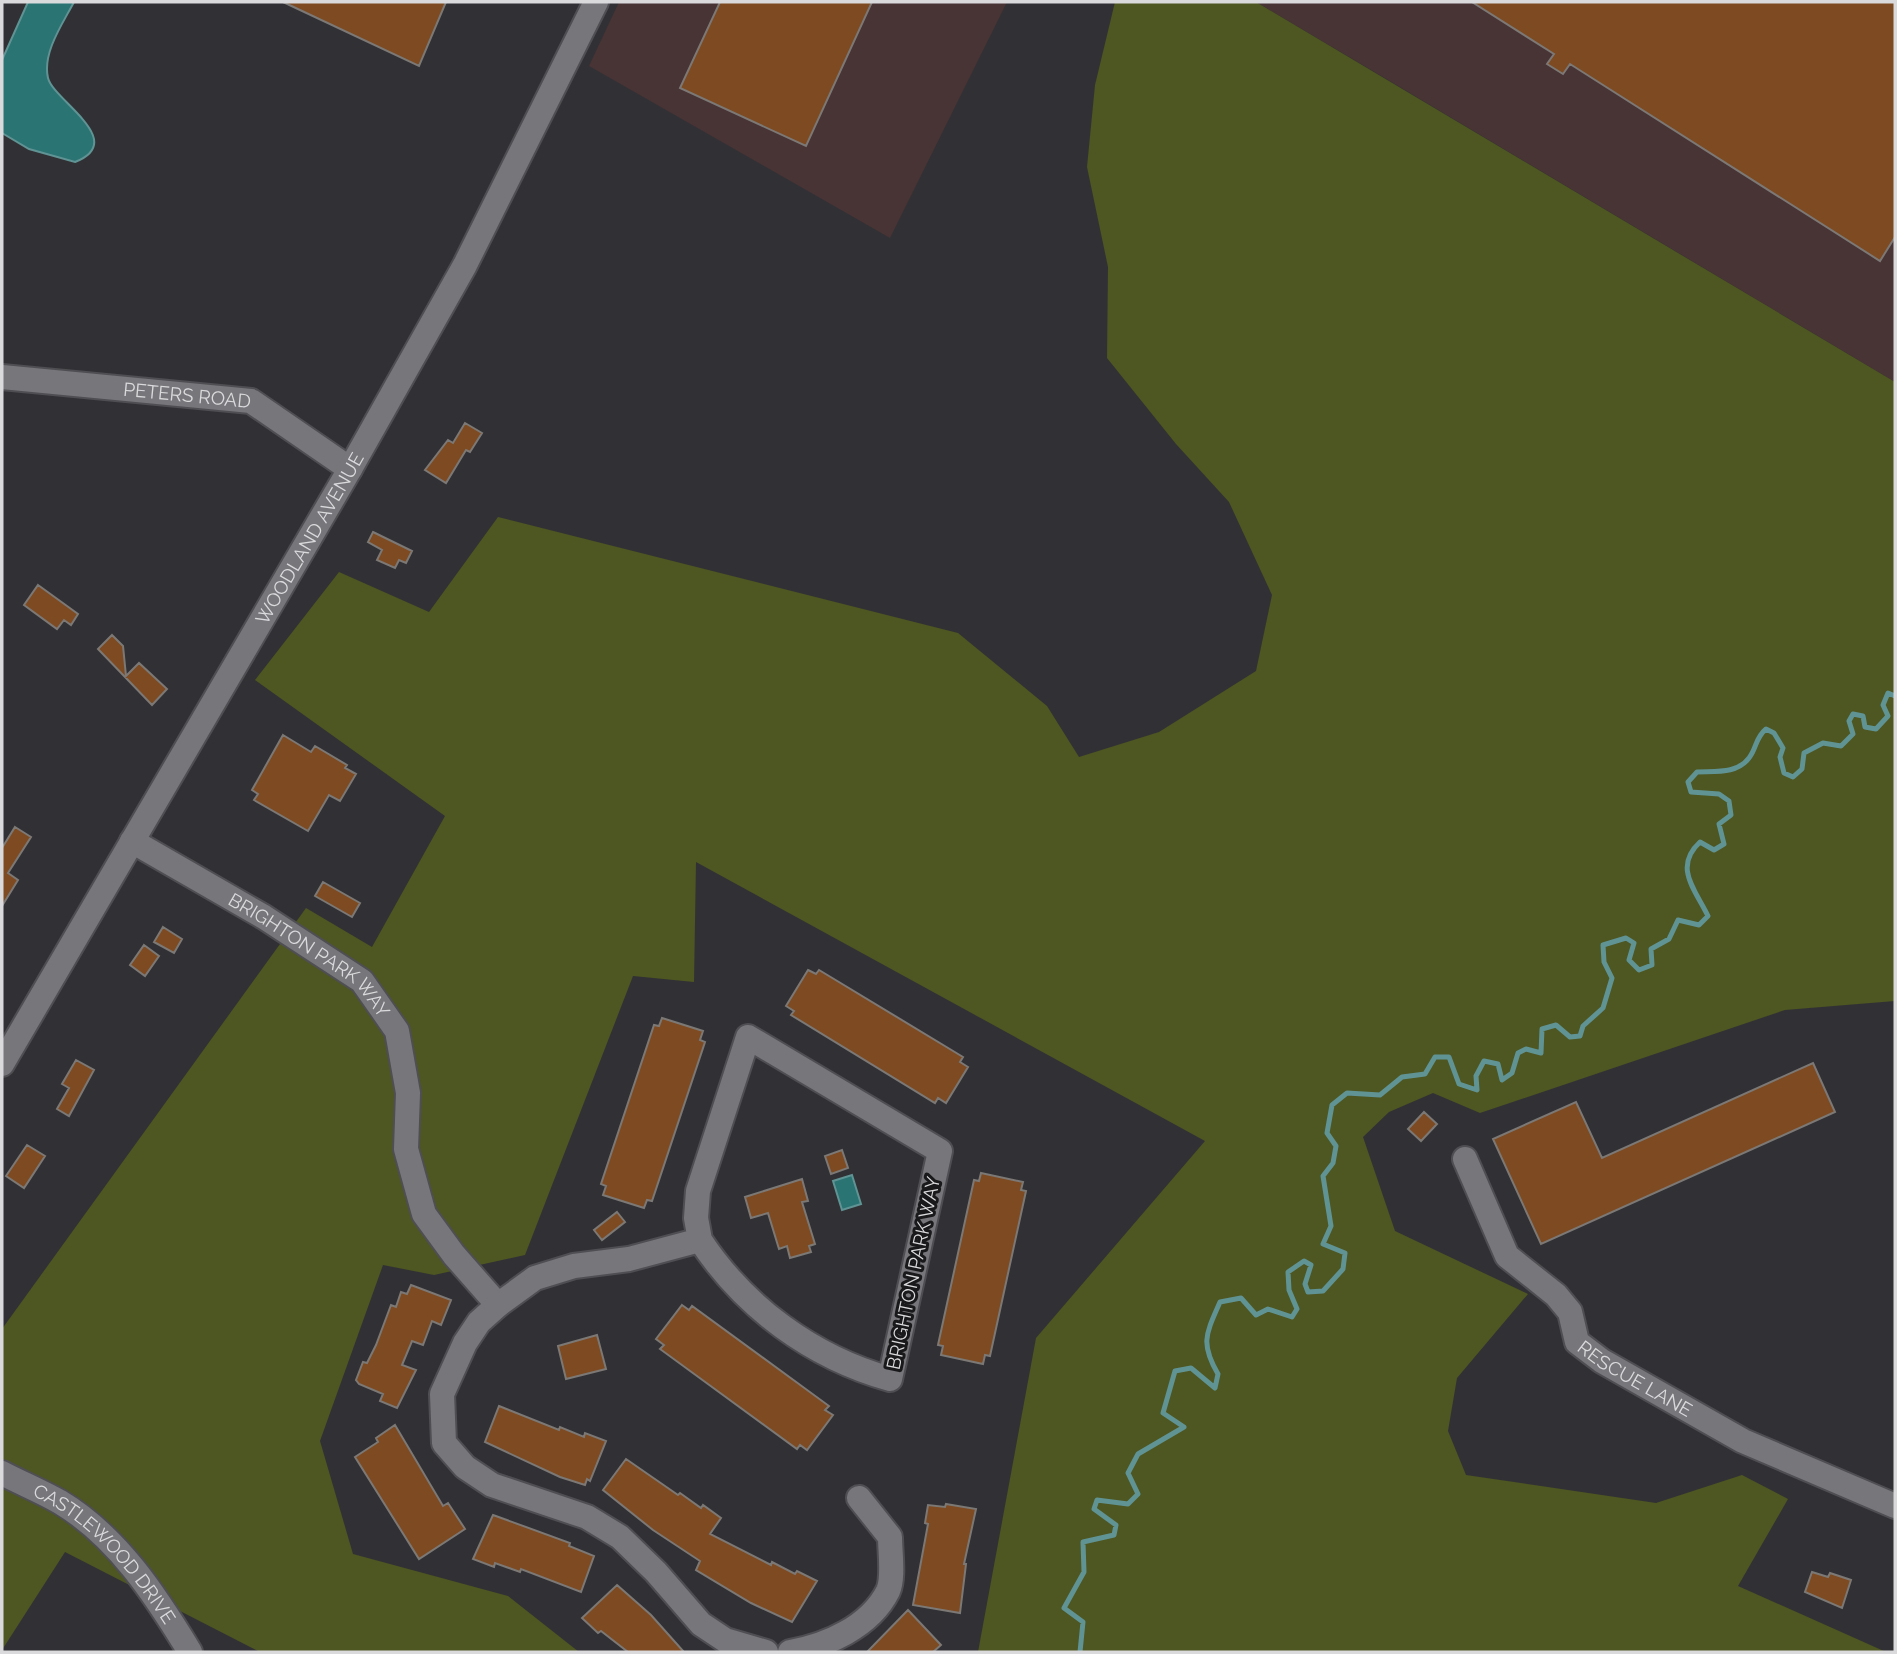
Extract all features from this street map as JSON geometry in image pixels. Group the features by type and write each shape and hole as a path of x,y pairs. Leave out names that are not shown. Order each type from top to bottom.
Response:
{"street":[{"name":"WOODLAND AVENUE","path":"2,1063 350,469 465,265 596,2"},
{"name":"PETERS ROAD","path":"2,377 251,401 350,469"},
{"name":"BRIGHTON PARK WAY","path":"132,841 264,917 362,981 397,1031 408,1093 405,1149 424,1214 454,1255 498,1305"},
{"name":"BRIGHTON PARK WAY","path":"748,1037 940,1151 890,1379 853,1368 819,1352 779,1323 723,1275 700,1240 696,1218 698,1191 748,1037"},
{"name":"RESCUE LANE","path":"1465,1159 1507,1256 1556,1295 1570,1312 1577,1342 1602,1361 1744,1441 1895,1506"},
{"path":"700,1240 629,1259 574,1266 535,1278 498,1305 480,1322 465,1343 442,1394 444,1443 465,1467 492,1485 587,1517 620,1537 656,1572 701,1624 725,1640 765,1652"},
{"name":"CASTLEWOOD DRIVE","path":"2,1473 61,1503 98,1531 153,1590 190,1652"},
{"path":"790,1652 820,1647 864,1620 889,1590 891,1537 859,1498"}],"shaded area":[{"path":"619,2 1007,2 890,238 589,66"},
{"path":"1256,2 1895,2 1895,382 1383,77"}],"green space":[{"path":"1115,2 1256,2 1895,382 1895,1001 1785,1010 1480,1113 1433,1093 1389,1112 1363,1137 1395,1231 1528,1294 1457,1378 1448,1431 1466,1475 1656,1503 1742,1475 1788,1499 1738,1586 1886,1652 978,1652 1036,1338 1205,1141 696,862 694,982 633,976 525,1255 434,1275 383,1265 320,1441 353,1554 508,1596 579,1652 260,1652 65,1552 2,1650 2,1329 306,908 372,947 445,816 255,680 339,572 429,612 498,517 958,633 1047,706 1079,757 1159,732 1256,671 1272,595 1229,502 1176,444 1107,358 1108,267 1087,167 1095,85"}],"water":[{"path":"28,2 74,2 55,38 47,68 53,87 92,132 94,143 90,153 75,162 29,149 2,133 2,60"},
{"path":"852,1175 861,1204 842,1210 833,1181"}],"building":[{"path":"283,2 446,2 419,66"},
{"path":"720,2 872,2 806,146 680,88"},
{"path":"1472,2 1895,2 1895,237 1880,261 1570,64 1563,74 1547,64 1554,54"},
{"path":"465,423 482,433 470,452 466,450 446,483 425,470 448,440 453,443"},
{"path":"373,532 412,551 406,563 399,560 395,568 377,560 382,550 368,542"},
{"path":"38,585 78,614 71,625 64,620 57,629 24,605"},
{"path":"112,635 123,646 126,676 139,663 167,689 152,705 98,649"},
{"path":"283,735 311,752 315,746 347,765 345,768 356,774 340,801 329,795 308,831 254,800 258,794 252,790"},
{"path":"15,827 31,837 8,873 18,880 2,906 2,848"},
{"path":"323,882 360,903 352,917 315,896"},
{"path":"163,927 182,939 174,953 154,942"},
{"path":"144,945 159,956 145,976 130,965"},
{"path":"808,970 816,974 819,970 963,1057 960,1062 968,1067 946,1103 938,1098 935,1103 791,1015 794,1011 786,1006"},
{"path":"662,1018 703,1031 700,1040 705,1042 652,1201 647,1200 644,1208 603,1195 606,1186 601,1184 654,1025 659,1026"},
{"path":"76,1060 94,1070 69,1116 57,1109 69,1088 62,1084"},
{"path":"1813,1063 1835,1112 1541,1244 1493,1139 1576,1102 1602,1158"},
{"path":"1424,1112 1437,1124 1421,1141 1408,1129"},
{"path":"27,1145 45,1156 24,1188 6,1176"},
{"path":"842,1150 848,1168 831,1174 825,1156"},
{"path":"981,1173 1023,1182 1021,1190 1026,1191 990,1356 985,1355 983,1364 941,1355 943,1346 938,1345 974,1180 979,1181"},
{"path":"802,1179 808,1201 802,1202 815,1244 809,1246 811,1252 790,1258 787,1246 779,1249 768,1213 751,1218 745,1197"},
{"path":"617,1212 625,1222 602,1240 594,1230"},
{"path":"411,1285 451,1300 441,1325 432,1321 423,1345 412,1341 402,1365 416,1370 397,1408 380,1401 383,1394 359,1384 356,1380 363,1362 367,1363 376,1345 391,1305 396,1307 401,1292 407,1294"},
{"path":"682,1305 689,1310 692,1306 829,1406 825,1410 833,1415 807,1450 800,1445 797,1449 660,1349 664,1345 656,1339"},
{"path":"597,1335 606,1369 566,1379 558,1346"},
{"path":"499,1406 559,1430 560,1427 584,1437 585,1433 606,1441 590,1481 587,1479 585,1485 560,1477 485,1442"},
{"path":"395,1425 443,1506 448,1503 465,1529 419,1559 355,1457 378,1442 376,1438"},
{"path":"626,1459 678,1495 680,1493 701,1508 703,1505 721,1518 710,1534 771,1565 772,1562 795,1574 797,1571 817,1581 792,1622 751,1603 696,1570 700,1561 653,1530 603,1490"},
{"path":"946,1504 976,1509 964,1564 960,1613 913,1605 928,1524 925,1523 928,1505 945,1507"},
{"path":"493,1515 570,1543 569,1546 594,1556 581,1592 521,1569 520,1572 495,1563 494,1567 473,1559"},
{"path":"1812,1572 1828,1577 1830,1573 1851,1580 1842,1608 1805,1592"},
{"path":"617,1585 651,1615 684,1652 628,1652 601,1631 598,1633 582,1618"},
{"path":"908,1610 941,1645 933,1652 867,1652"}],"waterway":[{"path":"1080,1652 1083,1622 1064,1608 1084,1572 1083,1542 1114,1535 1116,1525 1094,1509 1097,1500 1128,1504 1138,1494 1128,1473 1138,1454 1184,1427 1163,1413 1175,1371 1191,1368 1215,1388 1218,1374 1209,1354 1207,1338 1220,1302 1241,1298 1256,1315 1268,1309 1292,1317 1297,1309 1289,1290 1288,1272 1304,1261 1311,1265 1305,1284 1308,1292 1323,1291 1343,1269 1345,1253 1323,1244 1331,1226 1323,1176 1333,1163 1336,1146 1327,1133 1332,1105 1347,1093 1380,1095 1402,1077 1425,1074 1435,1057 1449,1057 1459,1084 1477,1090 1476,1076 1484,1061 1498,1064 1502,1080 1512,1073 1518,1053 1526,1049 1541,1053 1542,1029 1556,1025 1570,1037 1580,1036 1583,1026 1603,1008 1612,978 1604,962 1603,945 1626,938 1634,943 1629,960 1639,970 1652,965 1651,949 1669,939 1678,920 1699,925 1708,916 1689,878 1688,860 1700,842 1714,850 1724,844 1719,824 1731,815 1729,801 1719,794 1691,792 1688,782 1697,772 1726,771 1738,767 1749,758 1766,729 1774,733 1783,748 1780,757 1784,773 1793,777 1802,769 1804,753 1823,743 1841,746 1853,734 1849,721 1853,714 1863,716 1865,727 1876,729 1888,716 1883,705 1888,693 1895,696"}]}
